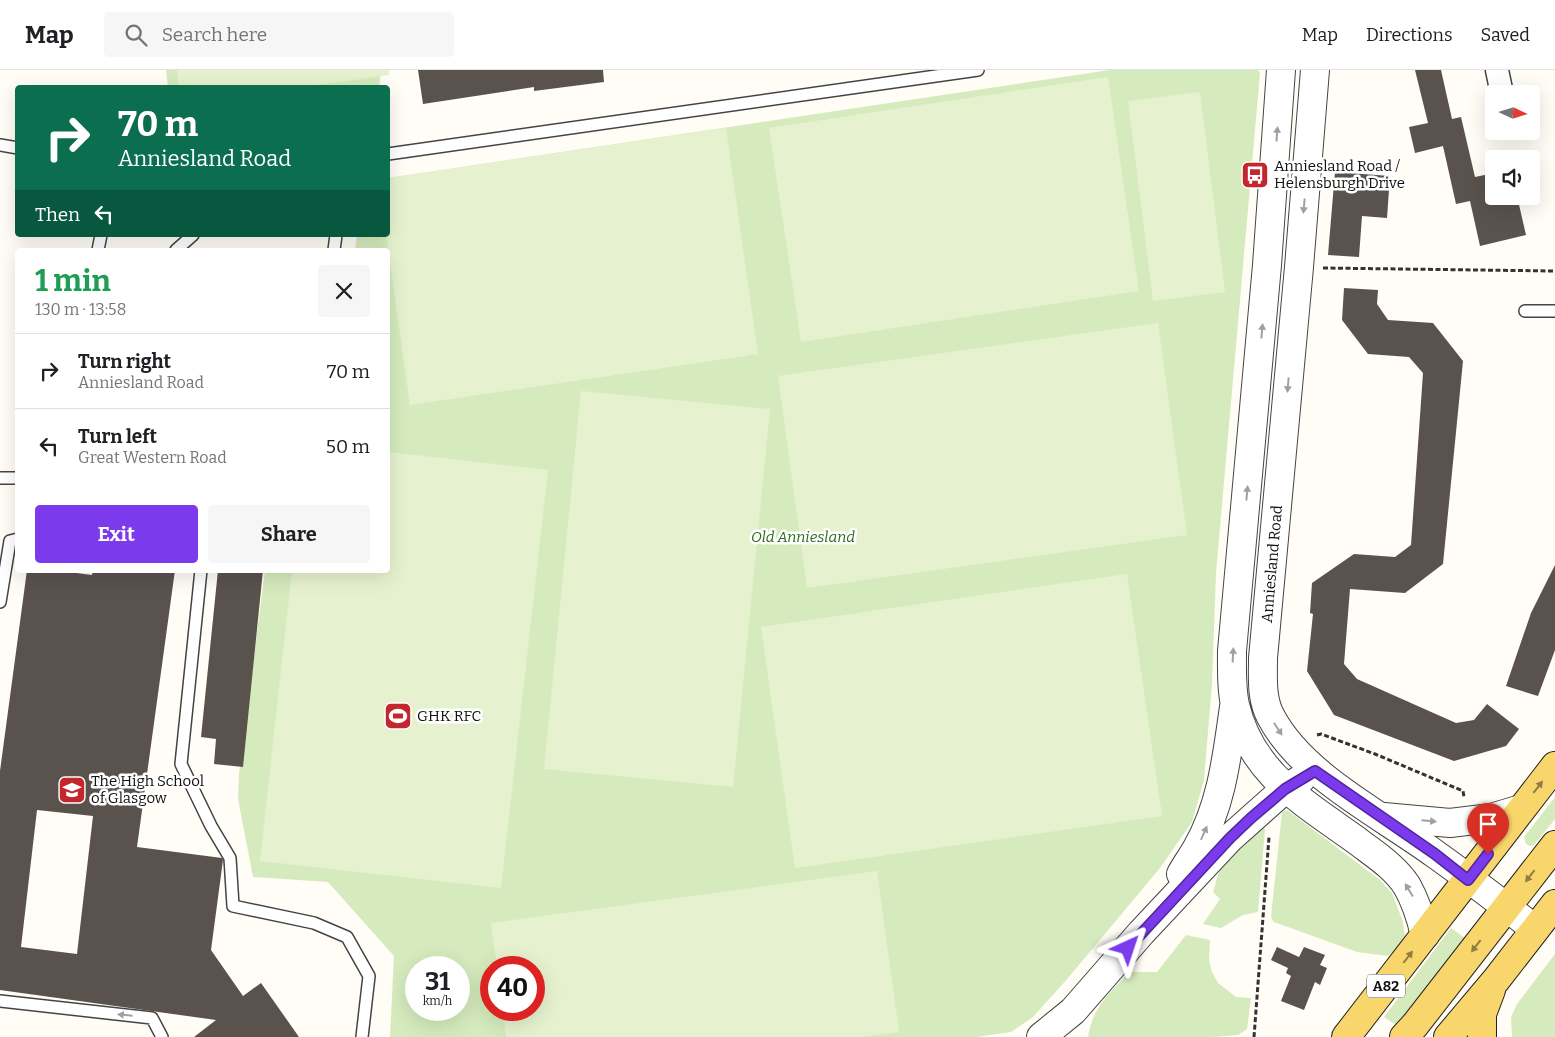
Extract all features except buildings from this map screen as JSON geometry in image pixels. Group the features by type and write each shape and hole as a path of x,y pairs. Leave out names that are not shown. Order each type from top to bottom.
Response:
{"main road":[{"name":"A82","path":"1346,1037 1555,766"},
{"path":"1404,1037 1555,845"},
{"path":"1448,1037 1496,980 1555,904"},
{"path":"1482,1037 1482,1014 1487,997 1496,980"}],"street":[{"name":"Anniesland Road","path":"1281,70 1267,265 1232,651 1234,703 1242,730 1250,747 1285,789 1392,868 1407,886 1417,904 1425,936"},
{"name":"Anniesland Road","path":"1315,70 1263,658 1262,684 1266,705 1271,717 1286,740 1315,771 1435,854 1535,929"},
{"path":"1497,70 1500,85"},
{"name":"Anniesland Road","path":"1142,933 1198,848 1213,812 1222,783 1234,703"},
{"path":"1041,1037 1073,1011 1230,838 1285,789 1315,771"},
{"path":"1380,817 1450,823 1491,818 1521,809"},
{"path":"1073,1037 1076,1015 1081,1002"}],"lane":[{"path":"390,154 978,70"},
{"path":"0,145 15,148"},
{"path":"178,248 191,237"},
{"path":"1525,311 1555,311"},
{"path":"0,478 15,478"},
{"path":"0,602 10,541 15,540"},
{"path":"201,573 181,764 211,826 230,858 233,906 314,923 347,937 369,976 362,1037"},
{"path":"0,1001 152,1018 162,1037"}],"path":[{"path":"1299,267 1555,271"},
{"path":"1254,1037 1270,819 1264,807"}],"green space":[{"path":"166,70 381,70 379,85 168,85"},
{"path":"177,70 389,70 389,75 319,85 179,85"},
{"name":"Old Anniesland","path":"1110,70 1258,70 1260,73 1216,573 1212,684 1204,780 1192,822 1160,868 1033,1017 1011,1032 977,1037 390,1037 394,956 328,882 253,877 238,799 239,774 265,573 390,573 390,248 355,248 357,237 390,237 390,178"},
{"path":"1108,77 1139,291 801,342 769,128"},
{"path":"1200,92 1225,292 1153,301 1128,101"},
{"path":"726,128 758,354 410,405 390,263 390,248 388,248 386,237 390,237 390,178"},
{"path":"1158,323 1187,535 807,588 778,376"},
{"path":"581,391 770,409 733,787 544,769"},
{"name":"GHK RFC","path":"390,452 548,470 501,888 260,861 292,573 390,573"},
{"path":"1127,574 1162,816 795,868 761,627"},
{"path":"1555,797 1555,819 1534,845 1526,844 1524,837"},
{"path":"1287,810 1380,880 1392,893 1403,922 1405,936 1400,946 1388,956 1357,952 1274,922 1271,917 1282,812"},
{"path":"1262,824 1265,829 1258,912 1243,915 1221,928 1203,924 1220,899 1213,892 1219,872 1228,859"},
{"path":"877,871 899,1032 862,1037 506,1037 504,1021 545,1021 545,956 496,956 491,923"},
{"path":"1451,928 1465,938 1396,1025 1384,1017"},
{"path":"1186,935 1210,940 1209,960 1212,972 1218,983 1236,997 1251,998 1247,1029 1238,1035 1214,1037 1088,1037 1090,1026 1103,1001 1129,972 1157,972"},
{"path":"1555,954 1555,1037 1512,1037 1511,1017 1517,1004"}],"place":[{"name":"Anniesland Road / Helensburgh Drive","path":"1255,175"},
{"name":"GHK RFC","path":"398,716"},
{"name":"The High School of Glasgow","path":"72,790"}],"route":[{"path":"1128,948 1230,838 1251,818 1285,789 1315,771 1435,854 1468,880 1488,854"}]}
